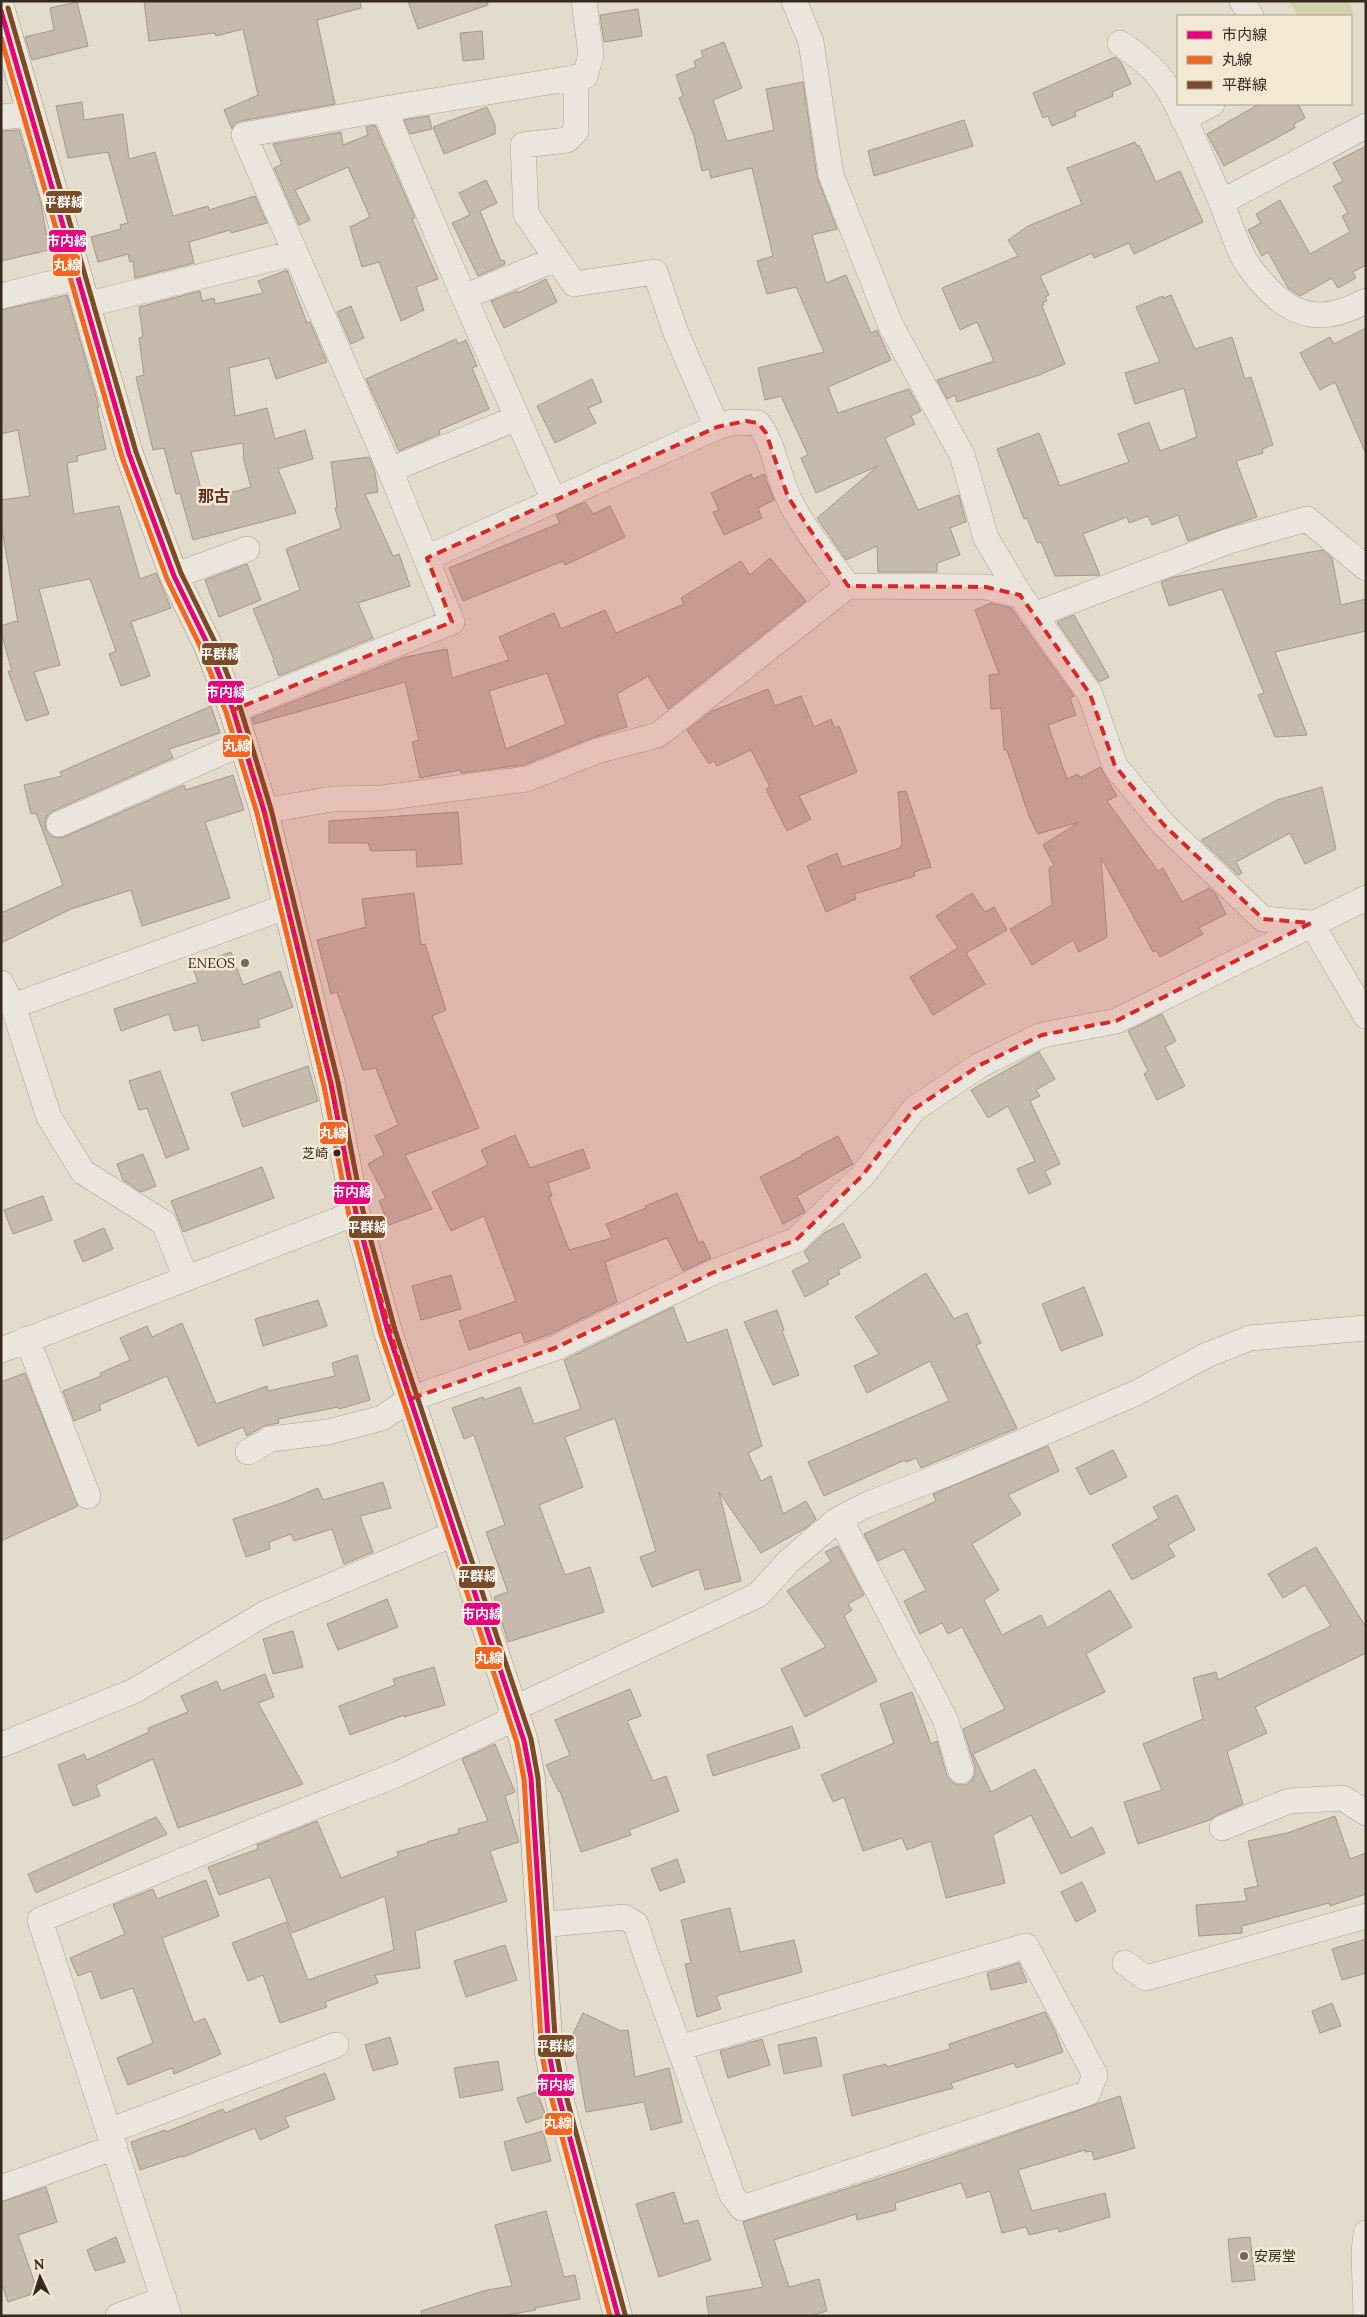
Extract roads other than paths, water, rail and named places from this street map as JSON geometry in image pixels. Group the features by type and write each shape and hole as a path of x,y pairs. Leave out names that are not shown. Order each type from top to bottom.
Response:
{"main road":[{"path":"1,10 129,454 174,576 207,643 233,710 264,811 331,1084 356,1214 388,1332 515,1708 532,1778 547,2030 553,2070 618,2316"}],"street":[{"path":"233,710 452,622 390,470 244,135 384,108 585,76 591,55 584,1"},
{"path":"794,1 811,42 831,175 891,326 962,455 986,538 1027,605 1090,694 1115,766 1164,825 1263,919 1311,923"},
{"path":"1242,1 1249,15"},
{"path":"1120,43 1151,67 1166,86 1221,202 1242,256 1273,295 1292,309 1307,315 1327,315 1348,311 1366,301"},
{"path":"576,77 576,131 567,140 523,145 526,214 574,284 656,272 676,333 717,427"},
{"path":"1183,119 1210,105"},
{"path":"384,108 464,297 554,501"},
{"path":"1,117 32,114"},
{"path":"1221,202 1366,126"},
{"path":"86,305 294,253"},
{"path":"464,297 556,259"},
{"path":"1,296 78,277"},
{"path":"390,470 517,418"},
{"path":"427,558 717,427 733,422 758,423 766,433 788,497 806,528 848,586"},
{"path":"264,811 332,799 382,798 527,779 597,751 658,735 848,586 986,587 1027,605 1228,541 1308,519 1366,568"},
{"path":"174,576 247,549"},
{"path":"59,824 243,742"},
{"path":"248,1452 271,1439 328,1432 382,1418 410,1399 556,1348 712,1273 796,1240 862,1176 914,1109 980,1065 1042,1035 1116,1021 1311,923 1366,898"},
{"path":"13,1006 288,906"},
{"path":"1311,923 1366,1016"},
{"path":"1,982 13,1006 49,1117 83,1172 164,1223 186,1278"},
{"path":"1,1350 356,1214"},
{"path":"118,2316 167,2308 40,1920 268,1824 398,1774 505,1723 515,1708 758,1596 789,1561 840,1519 866,1505 956,1470 1136,1394 1207,1356 1250,1338 1366,1328"},
{"path":"27,1339 88,1496"},
{"path":"840,1519 945,1719 961,1771"},
{"path":"1,1745 134,1691 266,1613 456,1533"},
{"path":"1222,1828 1289,1801 1343,1798 1366,1813"},
{"path":"1125,1963 1146,1978 1366,1916"},
{"path":"540,1925 624,1917 636,1924 679,2048 732,2195 742,2208 1088,2093 1095,2075 1026,1946 679,2048"},
{"path":"1,2188 336,2045"},
{"path":"1366,2233 1364,2252 1366,2316"}],"place":[{"name":"ENEOS","path":"245,963"},
{"name":"芝崎","path":"337,1153"},
{"name":"安房堂","path":"1244,2256"}],"district":[{"name":"那古","path":"214,496"}]}
